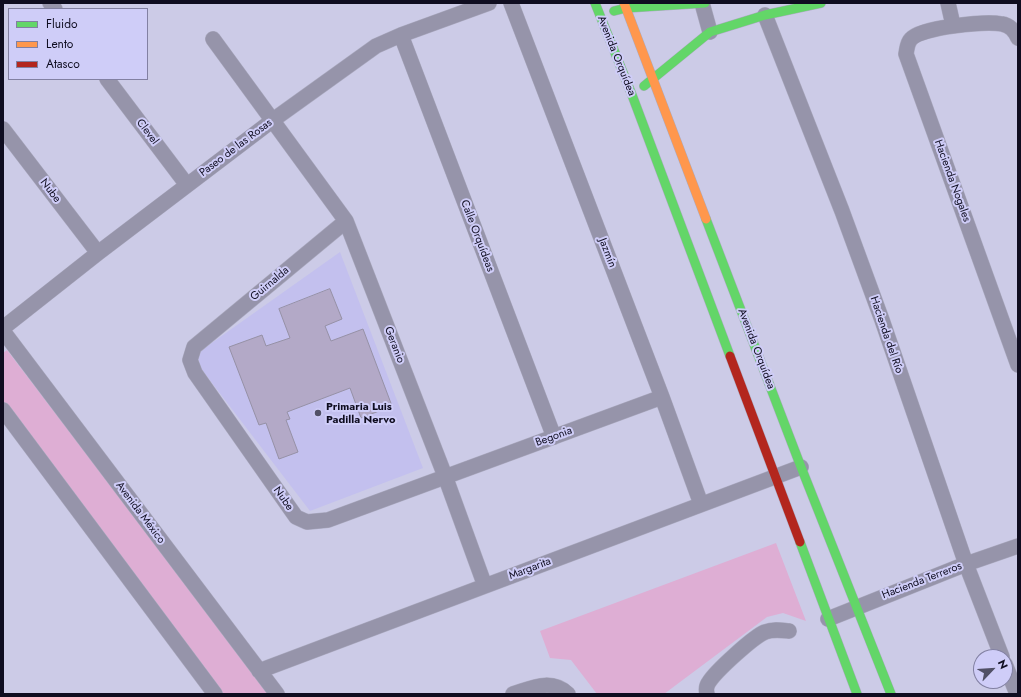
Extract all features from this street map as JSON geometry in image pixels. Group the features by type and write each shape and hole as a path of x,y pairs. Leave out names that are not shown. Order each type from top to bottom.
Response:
{"street":[{"name":"Paseo de las Rosas","path":"3,328 187,185 273,120 376,46 401,35 489,3"},
{"name":"Jazmín","path":"511,3 662,397 700,504"},
{"name":"Avenida Orquídea","path":"595,3 632,95 774,477 857,694"},
{"path":"599,14 625,6 703,3 710,32"},
{"path":"632,95 654,79 710,32 765,15 821,3"},
{"path":"948,3 953,25"},
{"name":"Avenida Orquídea","path":"625,6 801,467 891,694"},
{"name":"Hacienda del Río","path":"765,15 842,211 966,564 999,649"},
{"name":"Hacienda Nogales","path":"1018,38 1011,27 1002,24 953,25 916,36 911,39 906,54 1018,365"},
{"name":"Calle Orquídeas","path":"401,35 554,437"},
{"name":"Geranio","path":"213,39 346,221 445,476 485,586"},
{"name":"Clevel","path":"108,80 187,185"},
{"name":"Nube","path":"3,129 98,253"},
{"name":"Guirnalda","path":"194,347 346,221"},
{"name":"Avenida México","path":"3,331 277,694"},
{"name":"Nube","path":"194,347 190,360 195,373 296,517 307,522 328,520 445,476"},
{"name":"Begonia","path":"445,476 662,397"},
{"path":"3,410 215,694"},
{"name":"Margarita","path":"259,671 801,467"},
{"name":"Hacienda Terreros","path":"828,619 856,606 1018,546"},
{"path":"707,694 706,688 711,679 754,638 775,630 789,631"},
{"path":"513,694 540,685 548,684 562,689 568,694"},
{"path":"1013,684 1017,694"}],"shaded area":[{"name":"Primaria Luis Padilla Nervo","path":"340,252 423,468 310,511 192,357"},
{"path":"7,350 270,694 224,694 3,404 3,353"},
{"path":"776,543 806,621 783,613 767,617 664,694 597,694 571,660 550,658 540,631"}],"building":[{"path":"330,289 342,319 325,326 331,341 363,329 392,406 361,418 350,388 287,412 290,419 286,420 298,452 279,459 266,423 259,425 229,347 262,335 266,346 290,338 279,309"}],"traffic: fast":[{"path":"595,3 632,95 730,356"},
{"path":"614,11 626,8 705,3"},
{"path":"644,86 710,32 765,15 821,3"},
{"path":"706,219 801,467 891,694"},
{"path":"800,542 857,694"}],"traffic: slow":[{"path":"624,3 706,219"}],"traffic: jam":[{"path":"730,356 800,542"}],"place":[{"name":"Primaria Luis Padilla Nervo","path":"318,413"}]}
